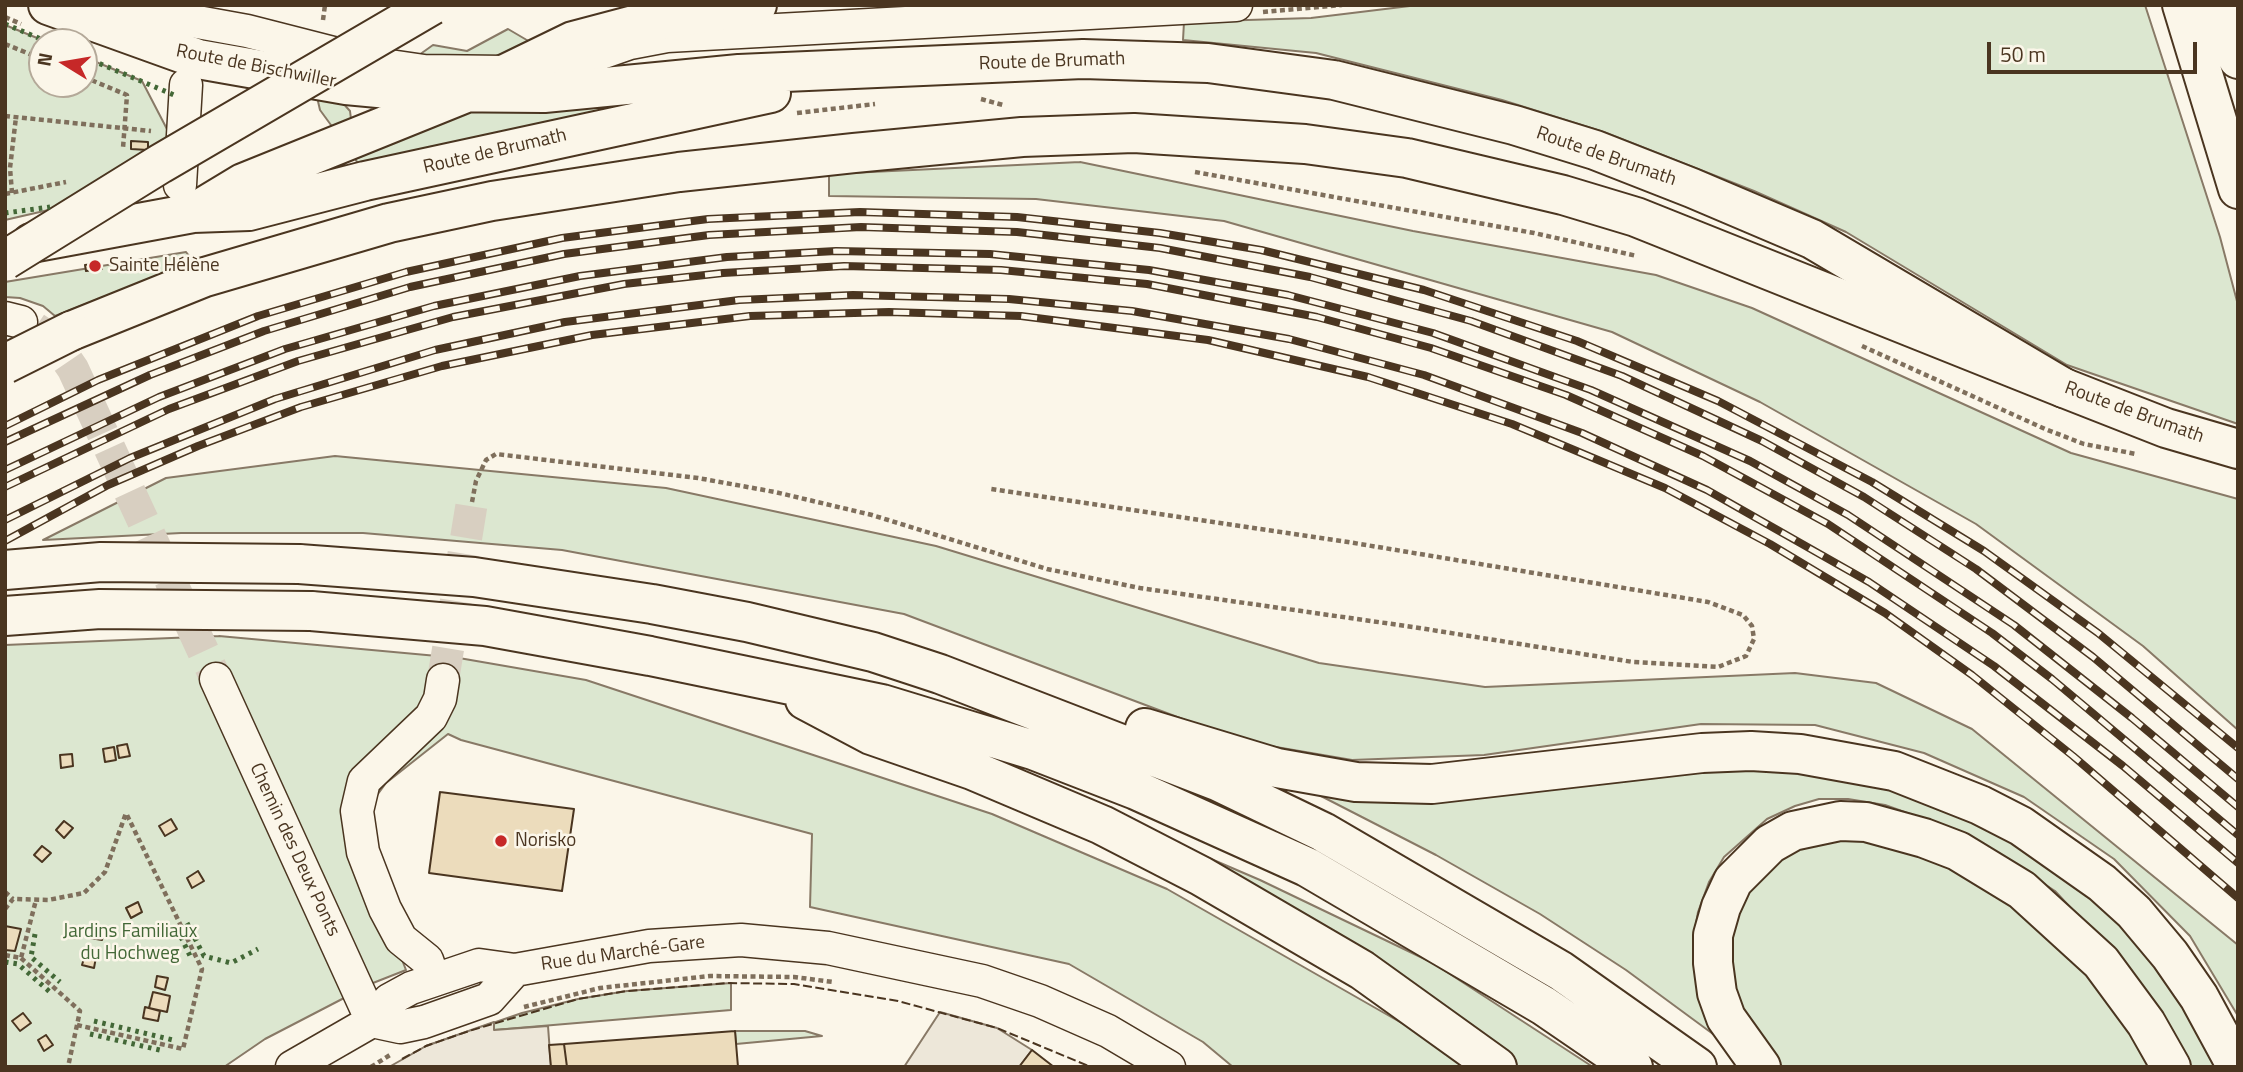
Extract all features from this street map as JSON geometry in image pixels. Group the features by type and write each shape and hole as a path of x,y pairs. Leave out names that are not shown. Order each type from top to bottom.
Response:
{"main road":[{"name":"Route de Bischwiller","path":"48,5 198,59 346,85 489,86"},
{"path":"5,260 160,164 432,5"},
{"name":"Route de Brumath","path":"5,248 243,183 489,86 573,41 598,33 757,5"},
{"path":"2182,5 2238,189"},
{"path":"2221,5 2238,60"},
{"name":"Route de Brumath","path":"489,86 620,88 739,74 1083,59 1220,65 1334,80 1514,125 1595,150 1812,239 2064,388 2166,428 2238,449"},
{"name":"Route de Brumath","path":"187,199 249,211 365,181 608,126 920,66"},
{"name":"Route de Bischwiller","path":"346,85 358,98 362,113 360,137"},
{"path":"5,364 71,331 205,276 389,223 492,201 679,172 1022,138 1134,133 1330,147 1407,158 1563,195 1636,217 2064,388"},
{"path":"5,570 101,562 299,564 460,575 558,588 747,622 873,652 940,674 1217,781 1323,832 1561,971 1697,1067"},
{"path":"5,616 164,608 312,611 485,626 766,679 882,704 951,723 1059,760 1226,829 1307,867 1544,1006 1633,1067"},
{"path":"940,674 1041,694 1277,768 1356,782 1432,784 1702,753 1751,751 1800,754 1894,771 1957,795 2021,826 2102,883 2134,912 2170,955 2199,997 2237,1067"},
{"path":"766,679 871,735 972,770 1091,820 1201,876 1362,970 1497,1067"},
{"path":"1761,1067 1726,1018 1717,993 1713,935 1721,907 1734,881 1770,844 1793,831 1840,821 1885,826 1924,838 1958,851 2022,890 2101,962 2140,1013 2171,1067"}],"street":[{"path":"104,5 247,31 376,64 435,71 489,86"},
{"path":"186,85 187,199 316,168 489,86 549,71 631,43 667,36 1236,5"},
{"path":"549,71 620,88"},
{"name":"Chemin des Deux Ponts","path":"216,679 372,1021"},
{"path":"434,979 426,960 401,939 385,909 363,852 357,811 364,781 431,717 440,698 443,680"},
{"name":"Rue du Marché-Gare","path":"292,1067 372,1021 389,1000 434,979 479,965 515,970 695,941 741,940 828,948 982,981 1041,1001 1108,1031 1169,1067"},
{"path":"372,1021 400,1027 437,1018 489,999 515,970"}],"path":[{"path":"5,44 28,53"},
{"path":"98,83 127,95 125,129"},
{"path":"5,116 158,132"},
{"path":"12,193 9,167 16,117"},
{"path":"1185,170 1238,182 1534,233 1646,258"},
{"name":"Route de Brumath","path":"1858,344 2045,429 2093,447 2143,456"},
{"path":"472,502 476,481 485,460 496,454 685,477 775,492 872,516 1047,569 1140,588 1413,626 1633,662 1718,667 1746,656 1754,639 1752,626 1743,615 1708,602 1348,542 991,489"},
{"path":"5,892 13,899 36,900 84,893 105,872 126,812 202,968 183,1049 77,1024"},
{"path":"5,909 13,899"},
{"path":"21,958 36,900"},
{"path":"5,955 21,958 80,1011 68,1067"},
{"path":"514,1010 600,988 696,977 766,976 842,983"},
{"path":"371,1067 398,1051"}],"green space":[{"path":"1418,5 2145,5 2220,237 2238,305 2238,424 2067,365 1846,232 1754,191 1604,132 1502,100 1316,53 1183,40 1184,22 1311,18"},
{"path":"5,25 28,34 28,98 98,98 98,63 142,81 169,133 166,183 5,220"},
{"path":"508,29 537,46 487,67 419,55 433,45 467,51"},
{"path":"317,97 341,101 350,111 351,119 339,136 320,110"},
{"path":"657,102 363,170 355,159 466,110 550,111"},
{"path":"1080,162 1413,231 1656,275 1752,308 2071,453 2238,499 2238,730 2143,646 1976,524 1760,402 1612,332 1224,221 1036,199 829,196 829,174"},
{"path":"186,252 194,262 55,316 43,306 20,298 5,297 5,282"},
{"path":"335,456 666,488 936,546 1319,663 1485,687 1795,673 1876,683 1972,729 2238,945 2238,1016 2190,936 2114,859 2024,797 1924,753 1815,725 1701,724 1484,755 1352,760 1241,741 904,614 562,550 363,533 181,533 43,540 166,478"},
{"name":"Jardins Familiaux du Hochweg","path":"219,636 459,658 586,680 992,814 1167,889 1428,1038 1463,1067 1233,1067 1203,1042 1069,964 810,907 812,834 461,740 448,734 386,783 375,798 371,815 391,932 406,970 373,983 265,1039 224,1067 5,1067 5,645"},
{"path":"1782,759 1995,819 2166,959 2223,1067 2191,1067 2173,1031 2138,980 2055,891 1983,844 1955,830 1885,805 1848,799 1819,799 1795,806 1767,819 1724,857 1709,882 1698,912 1693,941 1695,967 1715,1027 1713,1034 1626,970 1540,914 1436,855 1319,795"},
{"path":"1829,835 1903,846 1993,889 2077,957 2156,1067 1782,1067 1745,1015 1726,962 1734,912 1763,865"},
{"path":"1160,837 1260,880 1433,963 1593,1067 1518,1067 1403,978"},
{"path":"731,983 731,1010 494,1030 426,1046 522,1013 578,999 627,991"},
{"path":"735,1031 805,1031 822,1036 736,1044"}],"shaded area":[{"path":"940,1012 997,1028 1032,1050 1019,1067 904,1067"},
{"path":"494,1022 494,1030 548,1026 551,1067 389,1067 426,1046"}],"building":[{"path":"131,141 148,142 148,150 131,149"},
{"path":"101,263 102,269 86,271 85,265"},
{"path":"127,744 130,756 119,758 117,746"},
{"path":"114,747 116,760 105,762 103,749"},
{"path":"72,754 73,766 61,768 60,755"},
{"name":"Norisko","path":"440,792 574,809 562,891 429,873"},
{"path":"171,819 177,829 165,836 159,826"},
{"path":"64,821 73,828 64,838 56,830"},
{"path":"42,846 51,853 42,862 34,855"},
{"path":"198,871 204,881 192,888 187,878"},
{"path":"138,902 142,912 131,918 126,908"},
{"path":"5,926 21,929 15,951 5,950"},
{"path":"92,927 104,929 102,940 90,938"},
{"path":"85,955 96,957 94,968 82,965"},
{"path":"157,976 168,978 165,990 155,987"},
{"path":"153,992 170,996 167,1012 149,1008"},
{"path":"145,1007 160,1011 158,1021 143,1018"},
{"path":"23,1013 31,1023 20,1031 12,1021"},
{"path":"735,1031 738,1067 567,1067 564,1044"},
{"path":"46,1035 53,1045 44,1051 38,1040"},
{"path":"564,1044 567,1067 551,1067 549,1045"},
{"path":"1032,1050 1054,1067 1019,1067"}],"tunnel":[{"path":"35,328 54,341 73,369 216,679"},
{"path":"443,680 472,502"}],"railway":[{"path":"5,426 98,380 258,316 406,272 562,238 708,219 860,212 1017,217 1160,233 1261,250 1424,290 1577,341 1718,401 1872,482 1984,551 2098,633 2238,748"},
{"path":"5,442 150,375 264,331 410,287 564,254 709,235 861,227 1017,232 1160,248 1310,277 1471,321 1622,376 1762,441 1864,497 1976,569 2093,657 2238,779"},
{"path":"5,470 159,397 285,349 434,306 580,276 727,257 836,251 990,254 1149,270 1288,295 1433,333 1591,390 1750,461 1848,515 2014,625 2132,718 2238,807"},
{"path":"5,487 169,409 298,361 453,317 624,284 723,273 844,266 1001,270 1147,284 1317,317 1431,348 1566,395 1703,456 1828,524 1992,633 2052,679 2238,835"},
{"path":"5,520 130,458 275,399 435,350 565,322 739,300 853,295 1009,299 1132,311 1289,339 1424,375 1582,433 1707,490 1869,582 1994,666 2123,766 2238,863"},
{"path":"5,541 108,485 198,446 301,407 442,366 592,335 750,316 889,312 1021,316 1208,340 1368,377 1512,424 1665,488 1770,544 1885,613 1972,675 2073,756 2238,898"}],"hedge":[{"path":"5,24 28,34"},
{"path":"98,63 174,95"},
{"path":"5,213 50,207"},
{"path":"187,923 204,956 231,963 258,949"},
{"path":"35,934 31,957 60,982"},
{"path":"181,937 192,960"},
{"path":"5,962 18,964 51,993"},
{"path":"94,1021 173,1040"},
{"path":"90,1034 164,1051"}],"fence":[{"path":"402,1059 426,1046 469,1031 578,999 627,991 728,983 794,984 898,1001 997,1028 1091,1067"}],"place":[{"name":"Sainte Hélène","path":"95,266"},
{"name":"Norisko","path":"501,841"}]}
